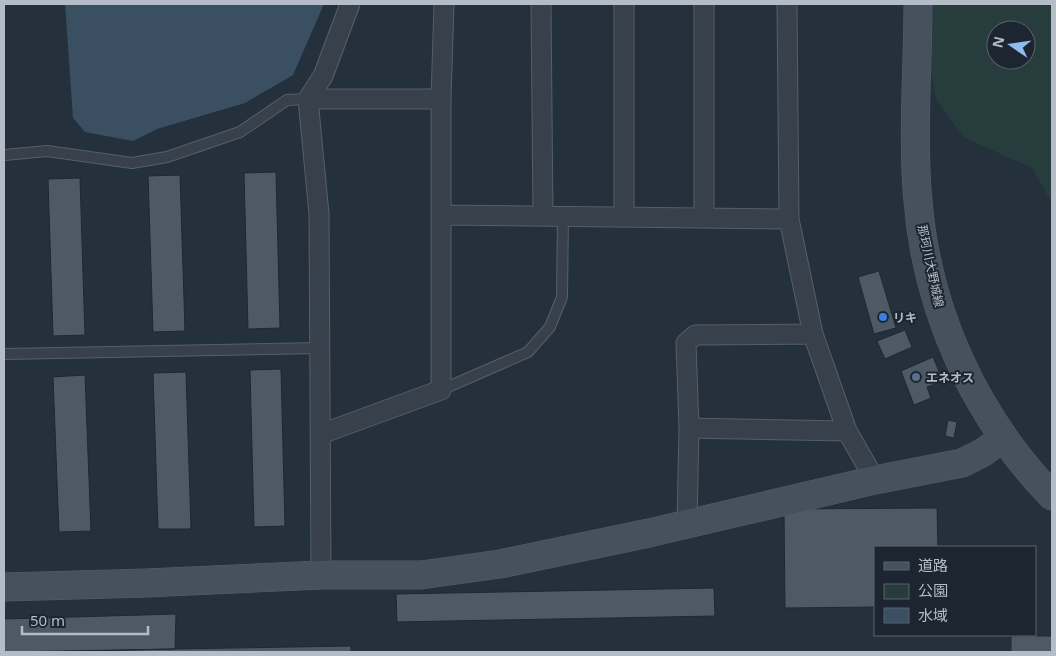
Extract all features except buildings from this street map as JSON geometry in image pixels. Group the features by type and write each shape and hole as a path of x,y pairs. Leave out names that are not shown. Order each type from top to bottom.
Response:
{"street":[{"path":"321,575 319,214 308,98 323,76 350,4"},
{"path":"321,434 441,390 441,99 444,4"},
{"path":"542,4 543,216"},
{"path":"624,4 624,217"},
{"path":"704,4 704,218"},
{"path":"787,4 789,219 813,334 847,431 874,480"},
{"name":"那珂川大野城線","path":"918,4 918,201 936,298 945,325 973,387 1003,438 1052,496"},
{"path":"308,98 441,99"},
{"path":"441,215 789,219"},
{"path":"687,524 689,428 686,343 695,334 813,334"},
{"path":"689,428 847,431"},
{"path":"4,586 147,584 321,575 421,575 500,564 687,524 874,480 962,463 982,453 1003,438"}],"lane":[{"path":"4,155 47,151 132,164 167,158 240,132 288,100 308,98"},
{"path":"441,390 528,352 550,327 562,297 563,216"},
{"path":"4,354 320,348"}],"green space":[{"path":"933,4 1052,4 1052,203 1032,168 963,137 936,99 931,72"}],"water":[{"path":"65,4 324,4 293,75 245,103 157,129 133,141 85,132 73,118"}],"place":[{"name":"リキ","path":"883,317"},
{"name":"エネオス","path":"916,377"}]}
